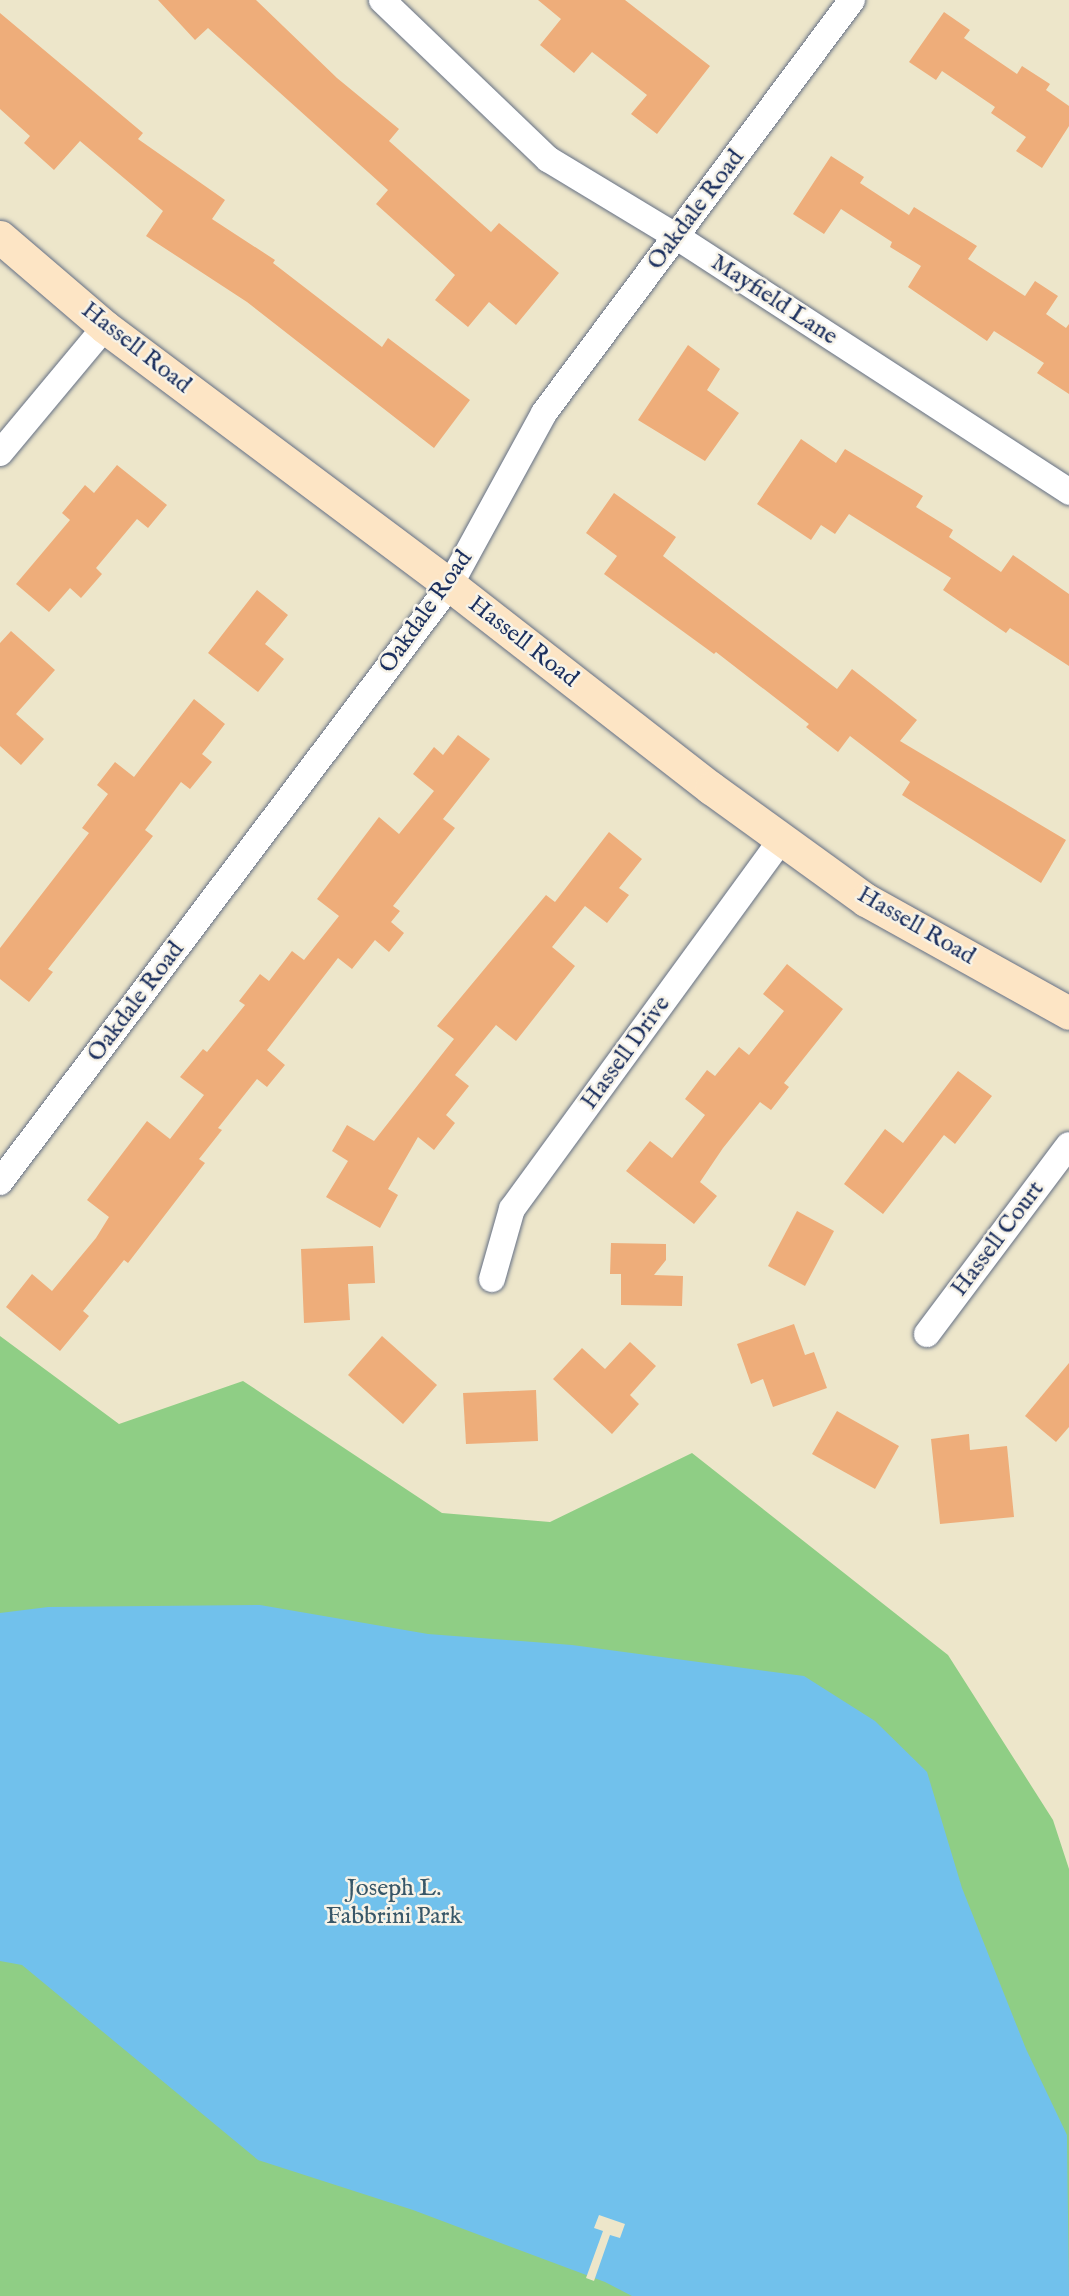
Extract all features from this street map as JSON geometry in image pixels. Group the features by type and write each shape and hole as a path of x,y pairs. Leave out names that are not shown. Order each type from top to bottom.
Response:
{"street":[{"name":"Mayfield Lane","path":"382,0 548,159 677,237 1069,492"},
{"name":"Oakdale Road","path":"0,1182 450,585 544,413 852,0"},
{"name":"Hassell Road","path":"0,237 105,327 450,585 711,788 867,900 1069,1013"},
{"path":"0,453 105,327"},
{"name":"Hassell Drive","path":"492,1279 512,1209 782,839"},
{"name":"Hassell Court","path":"927,1334 1069,1145"}],"green space":[{"name":"Joseph L. Fabbrini Park","path":"0,1336 119,1424 243,1381 442,1513 550,1522 692,1453 948,1655 1053,1820 1069,1869 1069,2296 0,2296"}],"water":[{"name":"Joseph L. Fabbrini Park","path":"260,1605 428,1634 572,1645 804,1676 875,1721 927,1772 962,1888 1026,2049 1067,2135 1069,2296 632,2296 605,2282 413,2210 258,2160 22,1965 0,1961 0,1613 48,1607"}],"pier":[{"path":"599,2215 625,2224 620,2238 610,2235 594,2281 586,2278 603,2231 594,2228"}],"building":[{"path":"158,0 256,0 337,78 399,129 389,141 491,232 499,223 559,273 516,325 489,302 468,327 435,300 455,275 376,204 388,190 208,28 195,40"},
{"path":"538,0 625,0 710,66 657,134 631,114 647,95 592,52 574,73 540,45 561,19"},
{"path":"944,12 970,30 964,38 1017,74 1022,66 1050,84 1046,90 1069,106 1069,126 1042,168 1016,151 1026,137 991,113 995,107 942,71 936,80 909,62"},
{"path":"0,13 143,133 138,139 225,200 212,219 275,260 273,263 382,347 388,338 470,400 434,448 247,302 146,236 163,211 80,141 54,170 24,143 30,136 0,109"},
{"path":"831,156 864,177 860,183 909,215 914,207 977,246 968,259 1025,296 1035,281 1058,296 1046,314 1066,328 1069,324 1069,394 1037,373 1044,363 994,331 987,341 908,287 921,266 890,247 892,242 841,209 824,234 793,214"},
{"path":"688,345 720,369 707,390 739,413 705,461 638,420"},
{"path":"801,439 836,463 845,449 923,496 916,507 953,530 949,537 1001,572 1013,555 1069,594 1069,666 1010,628 1006,633 943,590 951,578 849,514 835,534 821,525 811,540 757,504"},
{"path":"117,465 167,505 148,528 137,519 96,568 102,574 81,598 70,588 49,612 16,584 70,520 62,513 85,485 94,493"},
{"path":"614,493 676,537 663,556 837,689 852,669 917,720 900,741 1066,840 1041,883 902,795 910,782 850,736 838,752 806,727 809,724 716,652 714,654 604,574 617,556 586,533"},
{"path":"257,590 288,615 265,644 284,659 258,692 208,653"},
{"path":"11,631 55,670 16,714 44,739 21,765 0,746 0,643"},
{"path":"194,699 225,724 202,754 212,762 190,789 181,782 145,830 153,836 48,969 53,972 29,1002 0,979 0,948 89,833 82,828 108,794 97,785 115,762 134,777"},
{"path":"458,735 490,759 443,819 455,828 393,906 400,911 391,922 404,933 389,952 375,940 352,969 338,958 267,1050 285,1065 267,1087 257,1079 218,1128 222,1130 199,1159 205,1163 128,1263 124,1260 83,1311 89,1316 60,1351 6,1307 32,1274 52,1291 96,1238 109,1217 87,1200 147,1121 170,1139 204,1095 180,1077 203,1049 207,1052 245,1005 239,1001 260,974 269,981 292,951 304,960 339,916 317,899 379,817 399,834 434,791 413,774 434,747 443,755"},
{"path":"609,832 642,859 619,888 629,895 607,923 585,906 552,947 575,966 516,1041 496,1025 455,1075 469,1086 446,1115 455,1123 434,1150 418,1137 388,1189 398,1195 380,1228 326,1197 348,1161 332,1151 347,1125 374,1141 454,1039 437,1026 546,895 555,902"},
{"path":"787,964 843,1009 784,1083 789,1087 771,1110 760,1102 723,1148 700,1182 717,1196 694,1224 626,1171 650,1141 672,1158 705,1115 685,1099 707,1070 715,1076 739,1047 749,1055 784,1011 763,994"},
{"path":"958,1071 992,1096 955,1144 944,1135 883,1214 844,1184 885,1129 903,1143"},
{"path":"797,1211 834,1231 805,1286 768,1266"},
{"path":"611,1243 666,1244 666,1260 654,1275 683,1276 682,1306 621,1305 621,1274 610,1274"},
{"path":"373,1246 375,1283 348,1284 350,1320 304,1323 301,1249"},
{"path":"794,1324 805,1355 814,1352 827,1388 773,1407 763,1379 751,1384 737,1344"},
{"path":"382,1336 437,1385 403,1424 348,1375"},
{"path":"630,1342 656,1366 630,1395 639,1404 612,1434 553,1379 582,1348 605,1369"},
{"path":"1069,1363 1069,1427 1056,1442 1025,1416"},
{"path":"536,1390 538,1441 466,1444 463,1393"},
{"path":"837,1411 899,1446 875,1489 812,1454"},
{"path":"969,1434 970,1450 1007,1446 1014,1517 940,1524 931,1439"}]}
